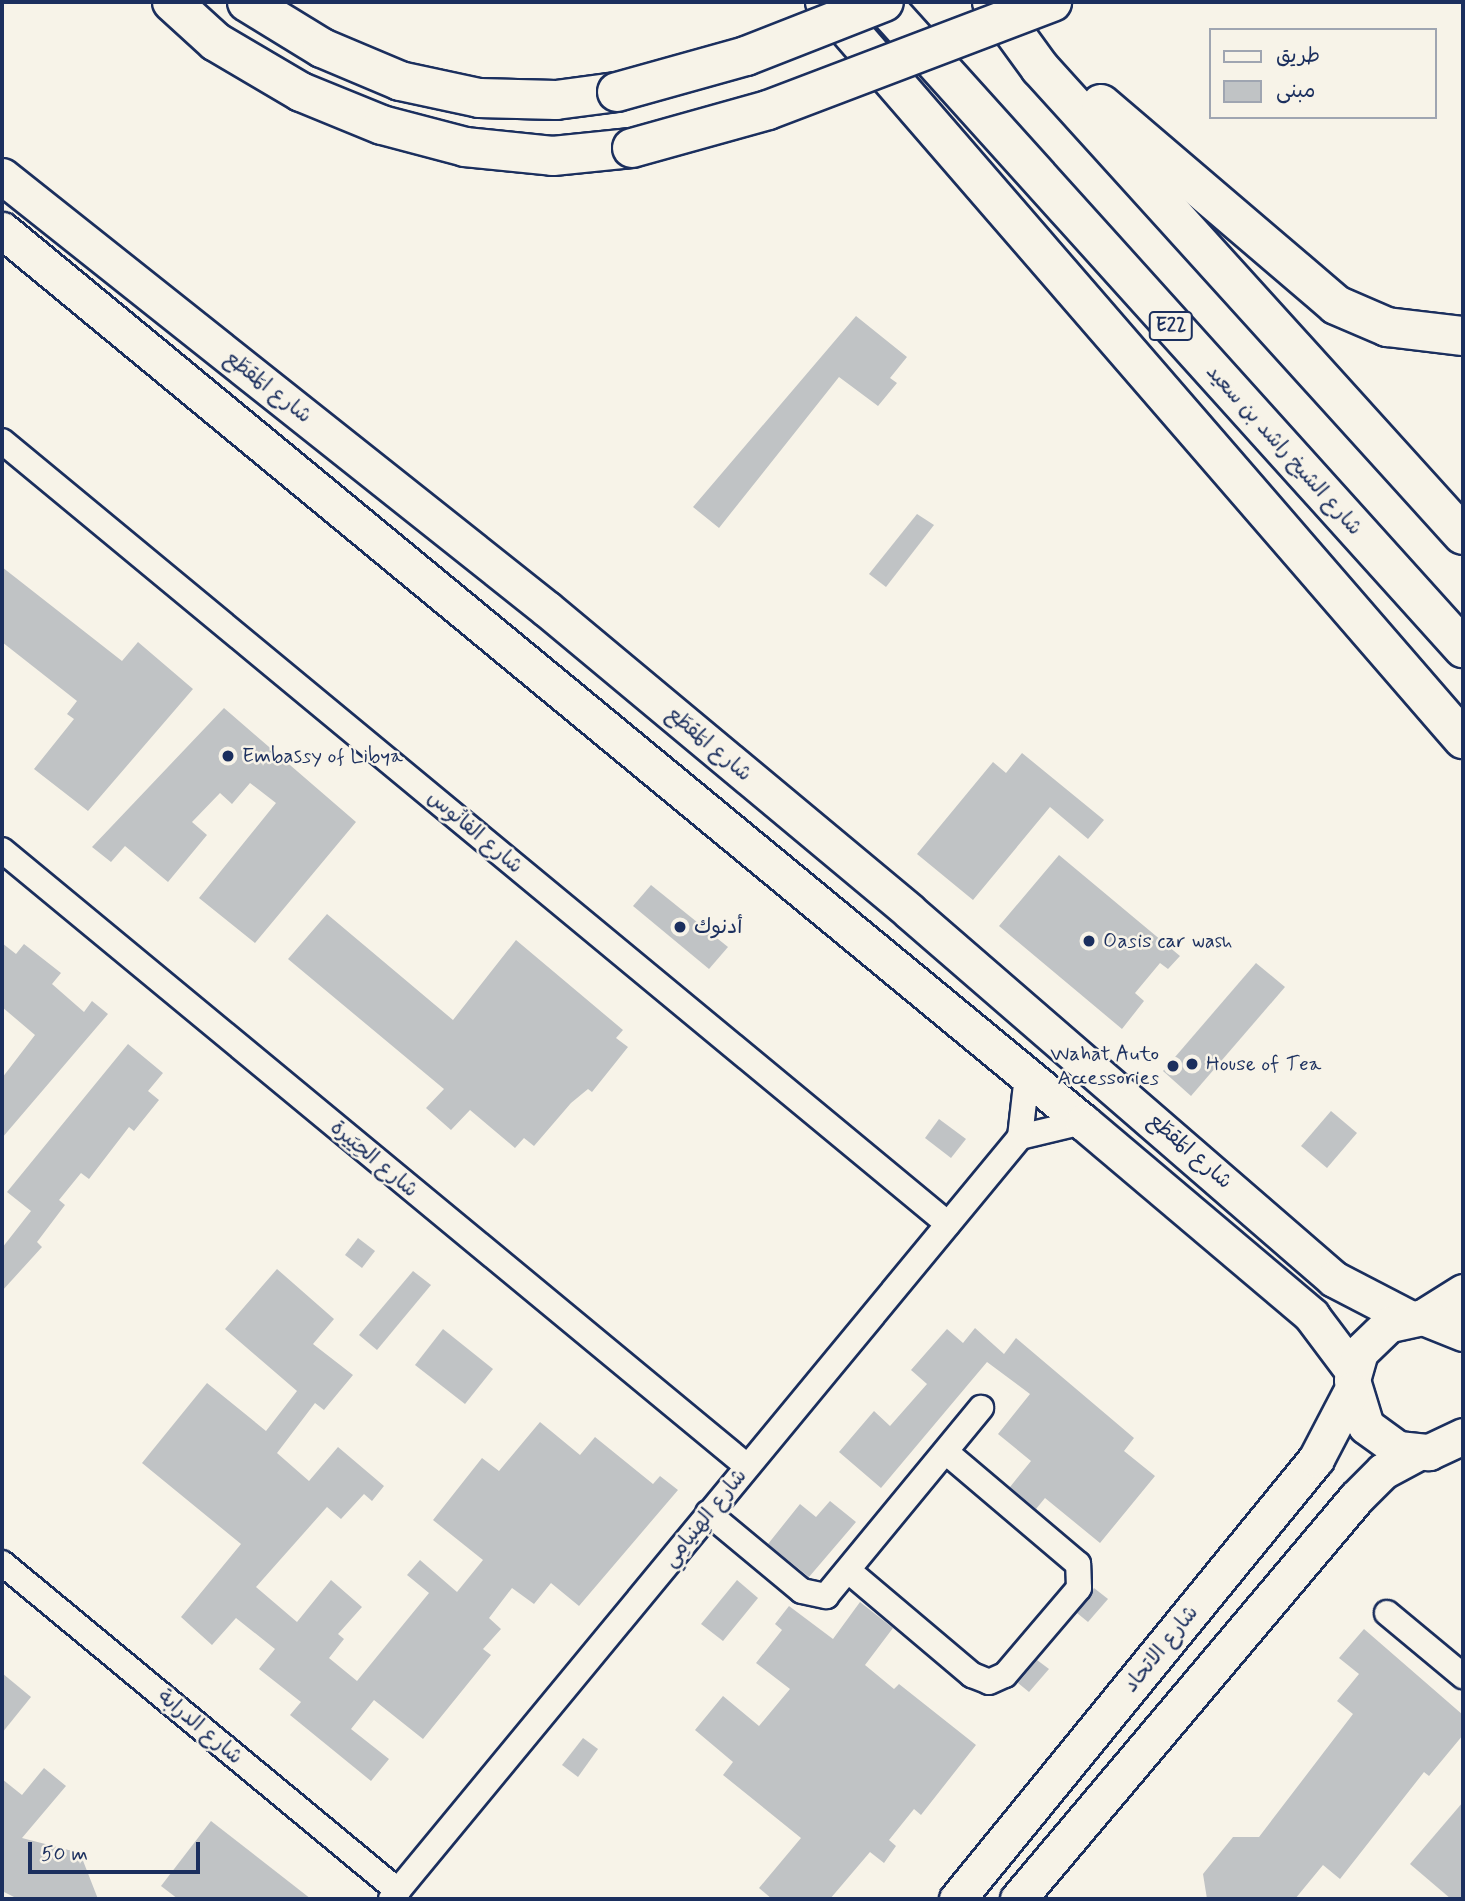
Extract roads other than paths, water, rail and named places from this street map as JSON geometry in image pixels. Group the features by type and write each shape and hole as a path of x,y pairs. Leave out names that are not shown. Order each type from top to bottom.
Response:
{"highway":[{"path":"172,2 216,42 290,86 382,125 465,147 553,156 632,148 768,110 1052,2"},
{"path":"247,2 322,48 400,80 479,98 556,100 617,92 746,56 883,2"},
{"path":"825,2 1463,738"},
{"name":"شارع الشيخ راشد بن سعيد","path":"883,2 1463,648"},
{"path":"992,2 1040,68 1463,535"},
{"path":"1040,68 1087,91 1336,305 1387,327 1463,336"}],"street":[{"name":"شارع المَقطَع","path":"2,176 547,609 942,939 1334,1279 1416,1318 1463,1333"},
{"path":"2,230 1083,1122 1311,1315 1352,1380 1366,1426 1389,1444 1446,1449"},
{"name":"شارع الفانُوس","path":"2,441 948,1224"},
{"name":"شارع الحِيَيرة","path":"2,850 747,1466"},
{"path":"1027,1076 1020,1137 1083,1122"},
{"name":"شارع الهِنيامِي","path":"395,1895 1020,1137"},
{"path":"1416,1318 1463,1292"},
{"name":"شارع الاتحاد","path":"957,1899 1316,1460 1372,1336 1416,1318"},
{"path":"708,1513 809,1595 834,1592 981,1408"},
{"path":"1018,1899 1356,1498 1383,1471 1446,1449"},
{"path":"850,1572 972,1675 989,1682 1005,1675 1075,1593 1082,1582 1078,1564 946,1452"},
{"name":"شارع الدرابة","path":"2,1563 395,1895"},
{"path":"1387,1613 1463,1676"}],"place":[{"name":"Embassy of Libya","path":"228,756"},
{"name":"أدنوك","path":"680,927"},
{"name":"Oasis car wash","path":"1089,941"},
{"name":"House of Tea","path":"1192,1064"},
{"name":"Wahat Auto Accessories","path":"1173,1066"}]}
